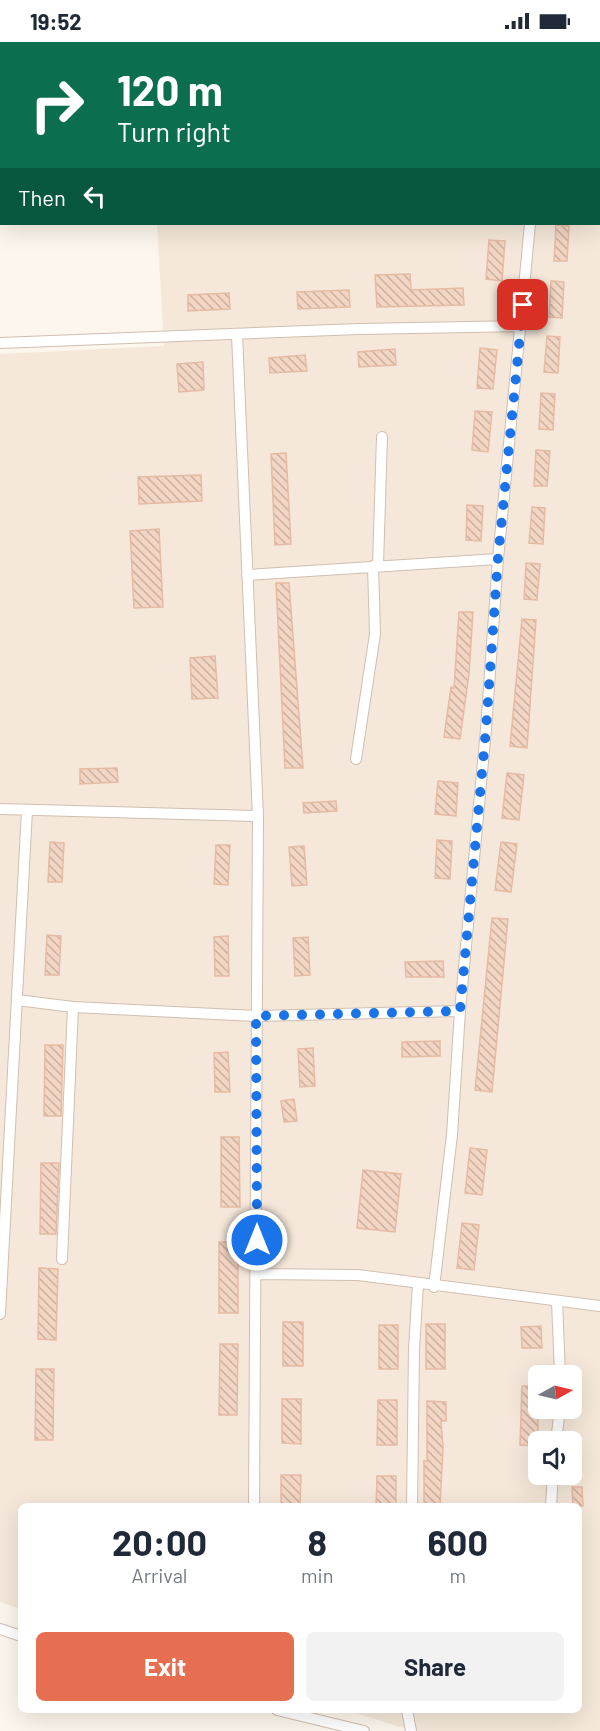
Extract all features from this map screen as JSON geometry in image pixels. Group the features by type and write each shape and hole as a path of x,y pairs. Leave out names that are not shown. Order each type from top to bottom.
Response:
{"street":[{"path":"434,1287 452,1135 460,1011 486,729 498,558 530,225"},
{"path":"0,343 359,329 521,326"},
{"path":"237,335 258,816 254,1503"},
{"path":"356,759 375,634 382,437"},
{"path":"247,575 498,558"},
{"path":"0,809 258,816"},
{"path":"0,1314 27,810"},
{"path":"17,1000 73,1007 256,1016 460,1011"},
{"path":"62,1259 73,1007"},
{"path":"257,1274 358,1275 434,1287 600,1306"},
{"path":"412,1503 414,1349 418,1284"},
{"path":"556,1301 559,1365"},
{"path":"551,1503 552,1485"},
{"path":"0,1629 18,1635"},
{"path":"289,1713 364,1731"},
{"path":"408,1713 411,1731"}],"shaded area":[{"path":"157,225 600,225 600,1731 413,1731 356,1713 582,1713 582,1503 18,1503 18,1608 0,1602 0,354 164,346"}],"building":[{"path":"556,225 569,226 567,261 554,261"},
{"path":"489,240 505,241 502,281 486,279"},
{"path":"410,274 411,290 463,288 464,305 377,307 375,275"},
{"path":"551,281 564,282 562,318 549,317"},
{"path":"349,290 350,307 298,309 297,292"},
{"path":"229,293 230,309 188,311 188,295"},
{"path":"547,336 560,337 558,373 544,372"},
{"path":"480,348 497,350 493,389 477,388"},
{"path":"395,349 396,365 359,367 358,352"},
{"path":"305,355 307,371 270,373 269,358"},
{"path":"203,362 204,390 179,392 177,364"},
{"path":"541,393 555,394 553,430 539,429"},
{"path":"475,411 492,412 488,452 472,450"},
{"path":"536,450 550,451 547,486 534,486"},
{"path":"286,453 291,544 275,545 271,454"},
{"path":"201,475 202,501 139,504 138,477"},
{"path":"467,505 483,506 481,541 466,540"},
{"path":"532,507 545,508 543,544 529,543"},
{"path":"159,529 163,607 134,608 130,531"},
{"path":"526,563 540,564 537,600 524,599"},
{"path":"276,583 289,583 303,768 285,768"},
{"path":"459,612 473,612 469,674 460,739 444,737 451,687 454,688"},
{"path":"522,619 536,620 527,748 510,746"},
{"path":"215,656 218,698 192,699 190,658"},
{"path":"117,768 118,782 80,784 80,769"},
{"path":"507,773 524,775 519,820 502,818"},
{"path":"438,781 458,783 456,816 435,814"},
{"path":"336,801 337,811 304,813 303,803"},
{"path":"437,840 452,841 450,879 435,878"},
{"path":"50,842 64,843 62,882 48,882"},
{"path":"501,842 517,844 511,892 495,890"},
{"path":"216,845 230,845 228,885 214,884"},
{"path":"304,846 307,885 292,886 289,847"},
{"path":"492,918 508,919 492,1092 475,1090"},
{"path":"47,935 61,936 59,975 45,975"},
{"path":"228,936 229,976 215,976 214,937"},
{"path":"308,937 310,975 295,976 293,938"},
{"path":"443,961 444,977 406,977 405,962"},
{"path":"440,1041 440,1056 402,1057 402,1042"},
{"path":"45,1045 63,1045 61,1116 44,1116"},
{"path":"313,1048 315,1086 300,1087 298,1049"},
{"path":"228,1052 230,1092 215,1092 214,1053"},
{"path":"294,1099 297,1121 284,1122 281,1101"},
{"path":"221,1137 239,1137 240,1207 221,1207"},
{"path":"470,1148 487,1150 482,1195 465,1193"},
{"path":"41,1163 59,1163 56,1234 40,1234"},
{"path":"363,1170 401,1174 395,1232 357,1228"},
{"path":"462,1223 479,1225 474,1270 457,1268"},
{"path":"219,1242 238,1242 238,1313 219,1313"},
{"path":"39,1268 58,1269 56,1340 38,1339"},
{"path":"283,1322 303,1322 303,1366 283,1366"},
{"path":"426,1324 445,1324 445,1369 426,1369"},
{"path":"379,1325 398,1325 398,1369 379,1369"},
{"path":"541,1326 542,1348 522,1348 521,1327"},
{"path":"220,1344 238,1344 237,1415 219,1415"},
{"path":"36,1369 54,1369 53,1440 35,1440"},
{"path":"522,1386 528,1386 528,1419 538,1419 538,1431 528,1431 528,1445 520,1445"},
{"path":"282,1399 301,1399 301,1444 282,1443"},
{"path":"378,1400 397,1400 397,1445 377,1445"},
{"path":"427,1401 446,1402 446,1421 441,1421 443,1448 440,1503 424,1503 424,1461 427,1461"},
{"path":"281,1475 301,1475 300,1503 281,1503"},
{"path":"377,1476 396,1476 396,1503 376,1503"},
{"path":"572,1487 582,1487 583,1506 582,1503 573,1503"}],"route":[{"path":"257,1240 256,1016 460,1011 486,729 498,558 523,305"}]}
